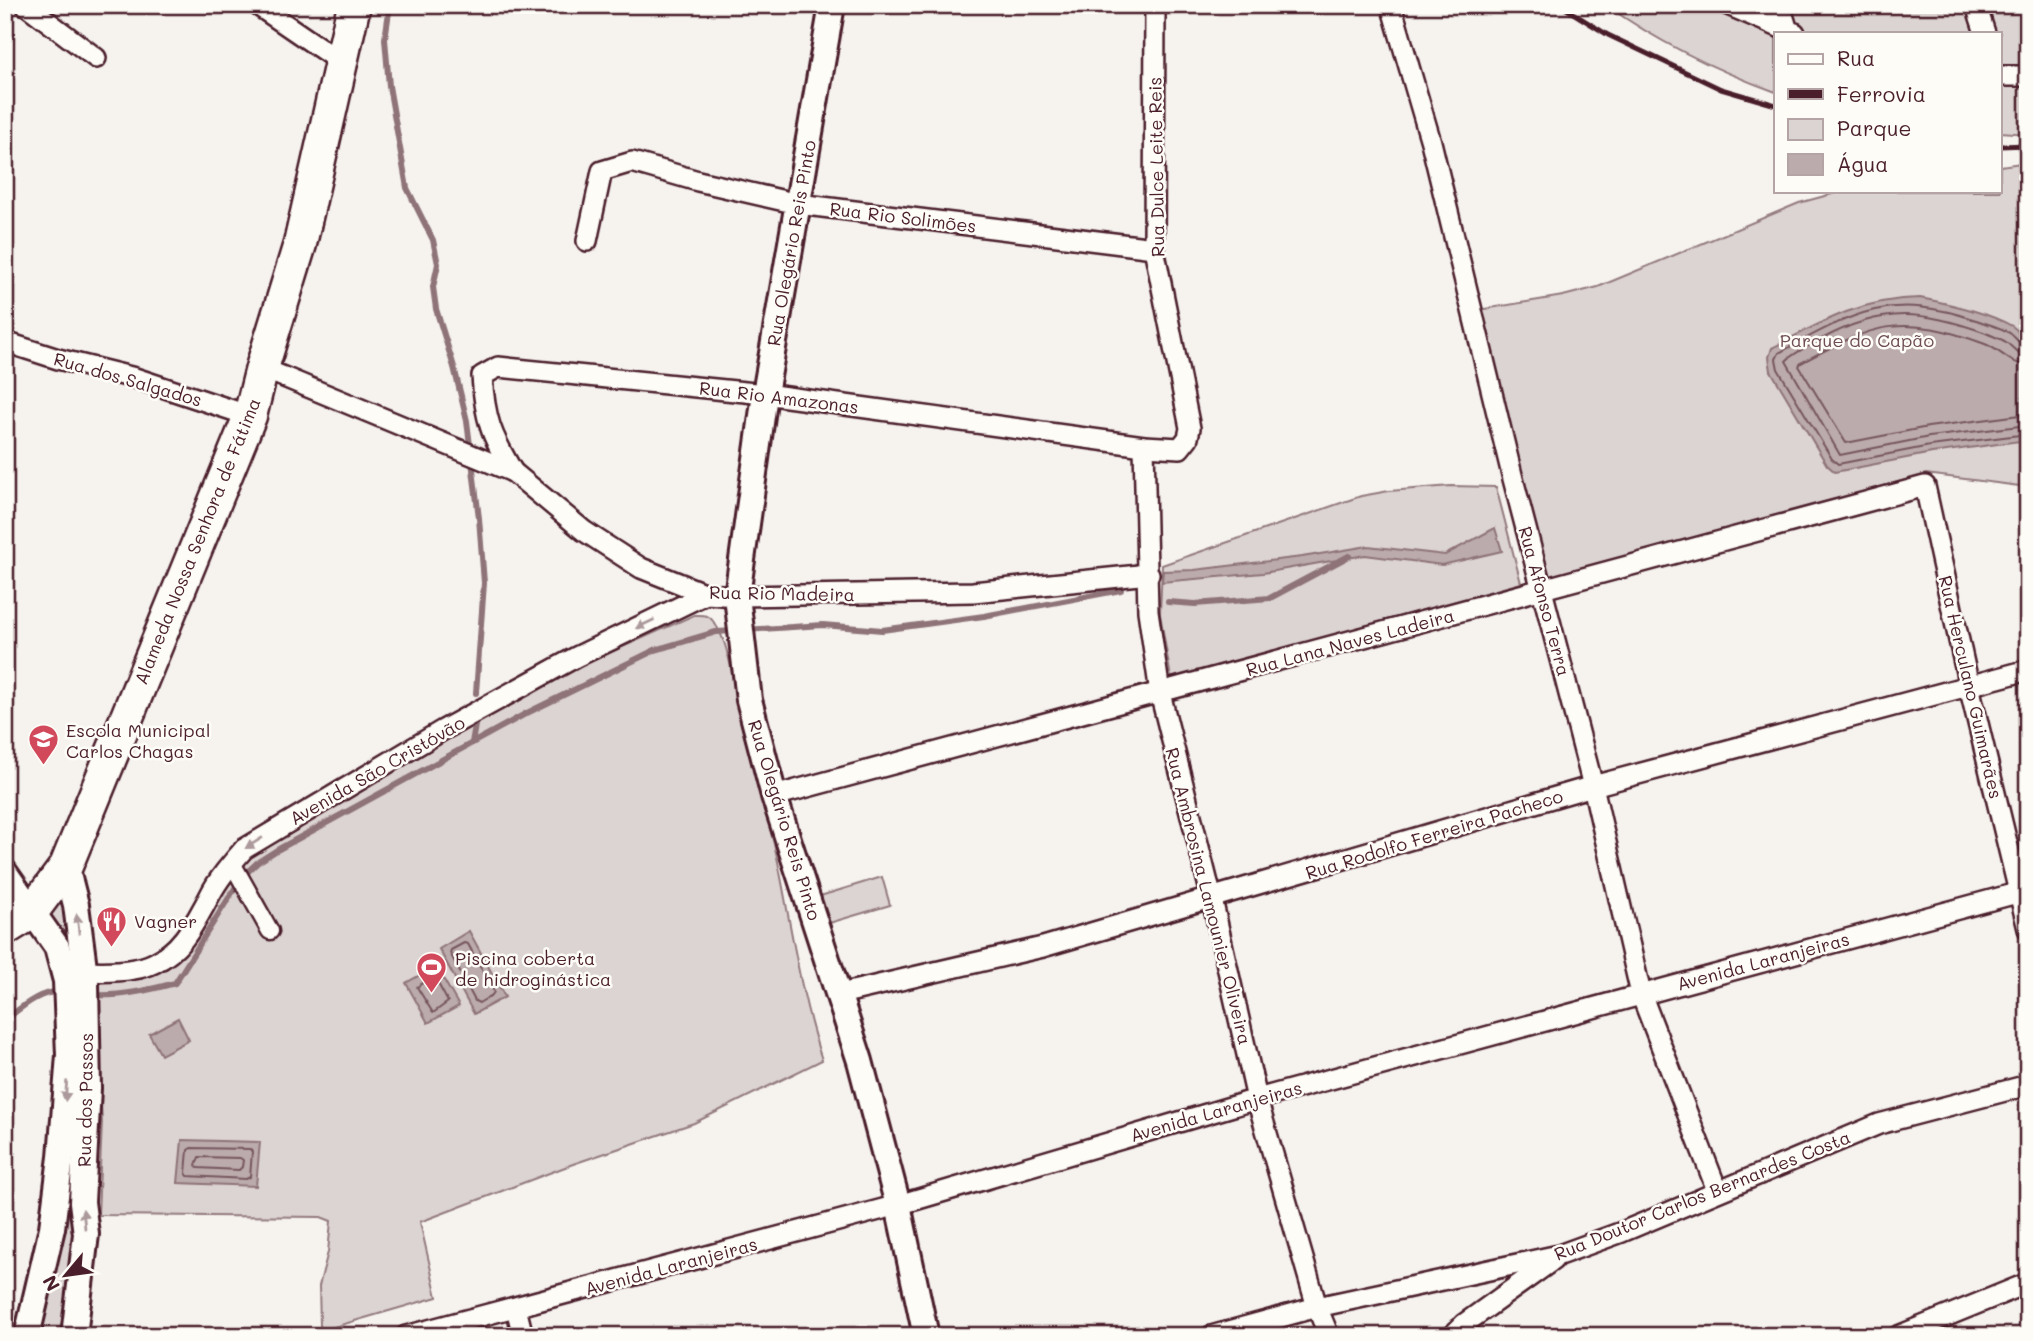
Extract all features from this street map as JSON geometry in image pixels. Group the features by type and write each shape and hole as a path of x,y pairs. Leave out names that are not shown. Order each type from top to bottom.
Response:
{"main road":[{"name":"Alameda Nossa Senhora de Fátima","path":"18,921 66,866 250,416 300,244 354,5"}],"street":[{"path":"26,5 96,58"},
{"path":"257,5 342,64"},
{"name":"Rua Olegário Reis Pinto","path":"832,5 765,394 739,617 749,700 774,796 840,994 898,1205 926,1336"},
{"name":"Rua Dulce Leite Reis","path":"1155,5 1154,248 1190,428 1188,438 1180,447"},
{"name":"Rua Afonso Terra","path":"1391,5 1431,142 1476,333 1593,786 1641,994 1717,1190"},
{"path":"1728,5 1792,32"},
{"path":"1780,5 1792,32"},
{"path":"1976,5 1985,32"},
{"path":"2002,76 2028,76"},
{"name":"Rua Rio Solimões","path":"587,241 602,171 632,162 698,181 798,204 1154,248"},
{"name":"Rua dos Salgados","path":"5,342 58,359 135,378 250,416"},
{"name":"Rua Rio Amazonas","path":"513,472 492,436 484,403 482,376 498,367 765,394 1144,446 1180,447"},
{"name":"Rua Rio Madeira","path":"262,368 513,472 584,531 641,568 706,594 739,617 1149,574"},
{"name":"Rua Ambrosina Lamounier Oliveira","path":"1144,446 1148,611 1160,693 1212,899 1257,1098 1317,1307 1329,1336"},
{"name":"Rua Lana Naves Ladeira","path":"774,796 1925,486"},
{"name":"Rua Herculano Guimarães","path":"1925,486 1969,686 2024,890 2028,929"},
{"name":"Avenida São Cristóvão","path":"78,988 108,972 152,964 174,950 192,930 209,896 244,849 443,730 576,657 706,594"},
{"name":"Rua Rodolfo Ferreira Pacheco","path":"840,994 1043,947 1593,786 2028,670"},
{"path":"232,863 270,931"},
{"name":"Rua dos Passos","path":"66,866 76,905 78,988 88,1088 82,1202 86,1234 74,1336"},
{"name":"Rua dos Passos","path":"5,873 18,921 45,928 78,988 52,1228 27,1336"},
{"name":"Avenida Laranjeiras","path":"406,1336 898,1205 1257,1098 2024,890"},
{"name":"Rua Doutor Carlos Bernardes Costa","path":"1211,1336 1317,1307 1559,1255 1622,1232 1879,1124 2028,1085"},
{"path":"1452,1336 1464,1324 1559,1255"},
{"path":"1898,1336 2028,1283"},
{"path":"516,1308 523,1336"}],"green space":[{"path":"1606,5 2028,5 2028,134 2002,132 2002,32 1774,32 1774,91 1731,74 1646,32"},
{"name":"Parque do Capão","path":"2028,162 2028,487 1926,474 1550,579 1478,310 1563,296 1598,287 1799,203 1839,192 2002,192 2002,166"},
{"path":"1451,486 1496,487 1521,583 1171,678 1160,614 1162,565 1361,496"},
{"path":"694,615 707,616 713,621 728,656 741,723 773,840 802,985 822,1060 694,1123 573,1164 420,1222 437,1297 327,1329 321,1330 320,1325 319,1286 328,1252 331,1221 321,1217 98,1215 102,1122 94,976 150,972 164,968 186,950 210,908 245,863 259,850 457,729 578,667"},
{"path":"882,877 890,905 826,924 817,897"},
{"path":"64,896 85,1052 70,1336 30,1336 71,1052 39,915"}],"water":[{"path":"1920,298 2003,321 2028,343 2028,440 1932,453 1835,472 1827,465 1771,371 1769,357 1772,348 1843,313 1879,302"},
{"path":"1495,528 1502,551 1442,565 1365,555 1263,573 1162,582 1163,571 1194,570 1302,557 1368,546 1445,555"},
{"path":"469,931 505,997 474,1014 439,949"},
{"name":"Piscina coberta de hidroginástica","path":"436,966 459,1006 428,1023 406,983"},
{"path":"178,1018 189,1040 161,1055 149,1034"},
{"path":"182,1140 260,1142 256,1186 178,1183"}],"waterway":[{"path":"390,5 385,39 389,86 407,188 433,240 438,264 433,287 436,309 467,421 484,583 476,693"},
{"path":"1168,602 1195,604 1270,598 1349,556"},
{"path":"745,630 823,625 882,630 984,616 1121,590"},
{"path":"93,995 124,994 175,983 242,877 258,862 277,850 527,713 655,650 716,632 734,631"},
{"path":"472,743 475,725"},
{"path":"5,1020 39,997 62,992"}],"railway":[{"path":"1560,5 1608,35 1721,89 1774,104"},
{"path":"2002,146 2028,145"}],"place":[{"name":"Escola Municipal Carlos Chagas","path":"43,767"},
{"name":"Vagner","path":"111,948"},
{"name":"Piscina coberta de hidroginástica","path":"432,995"}]}
